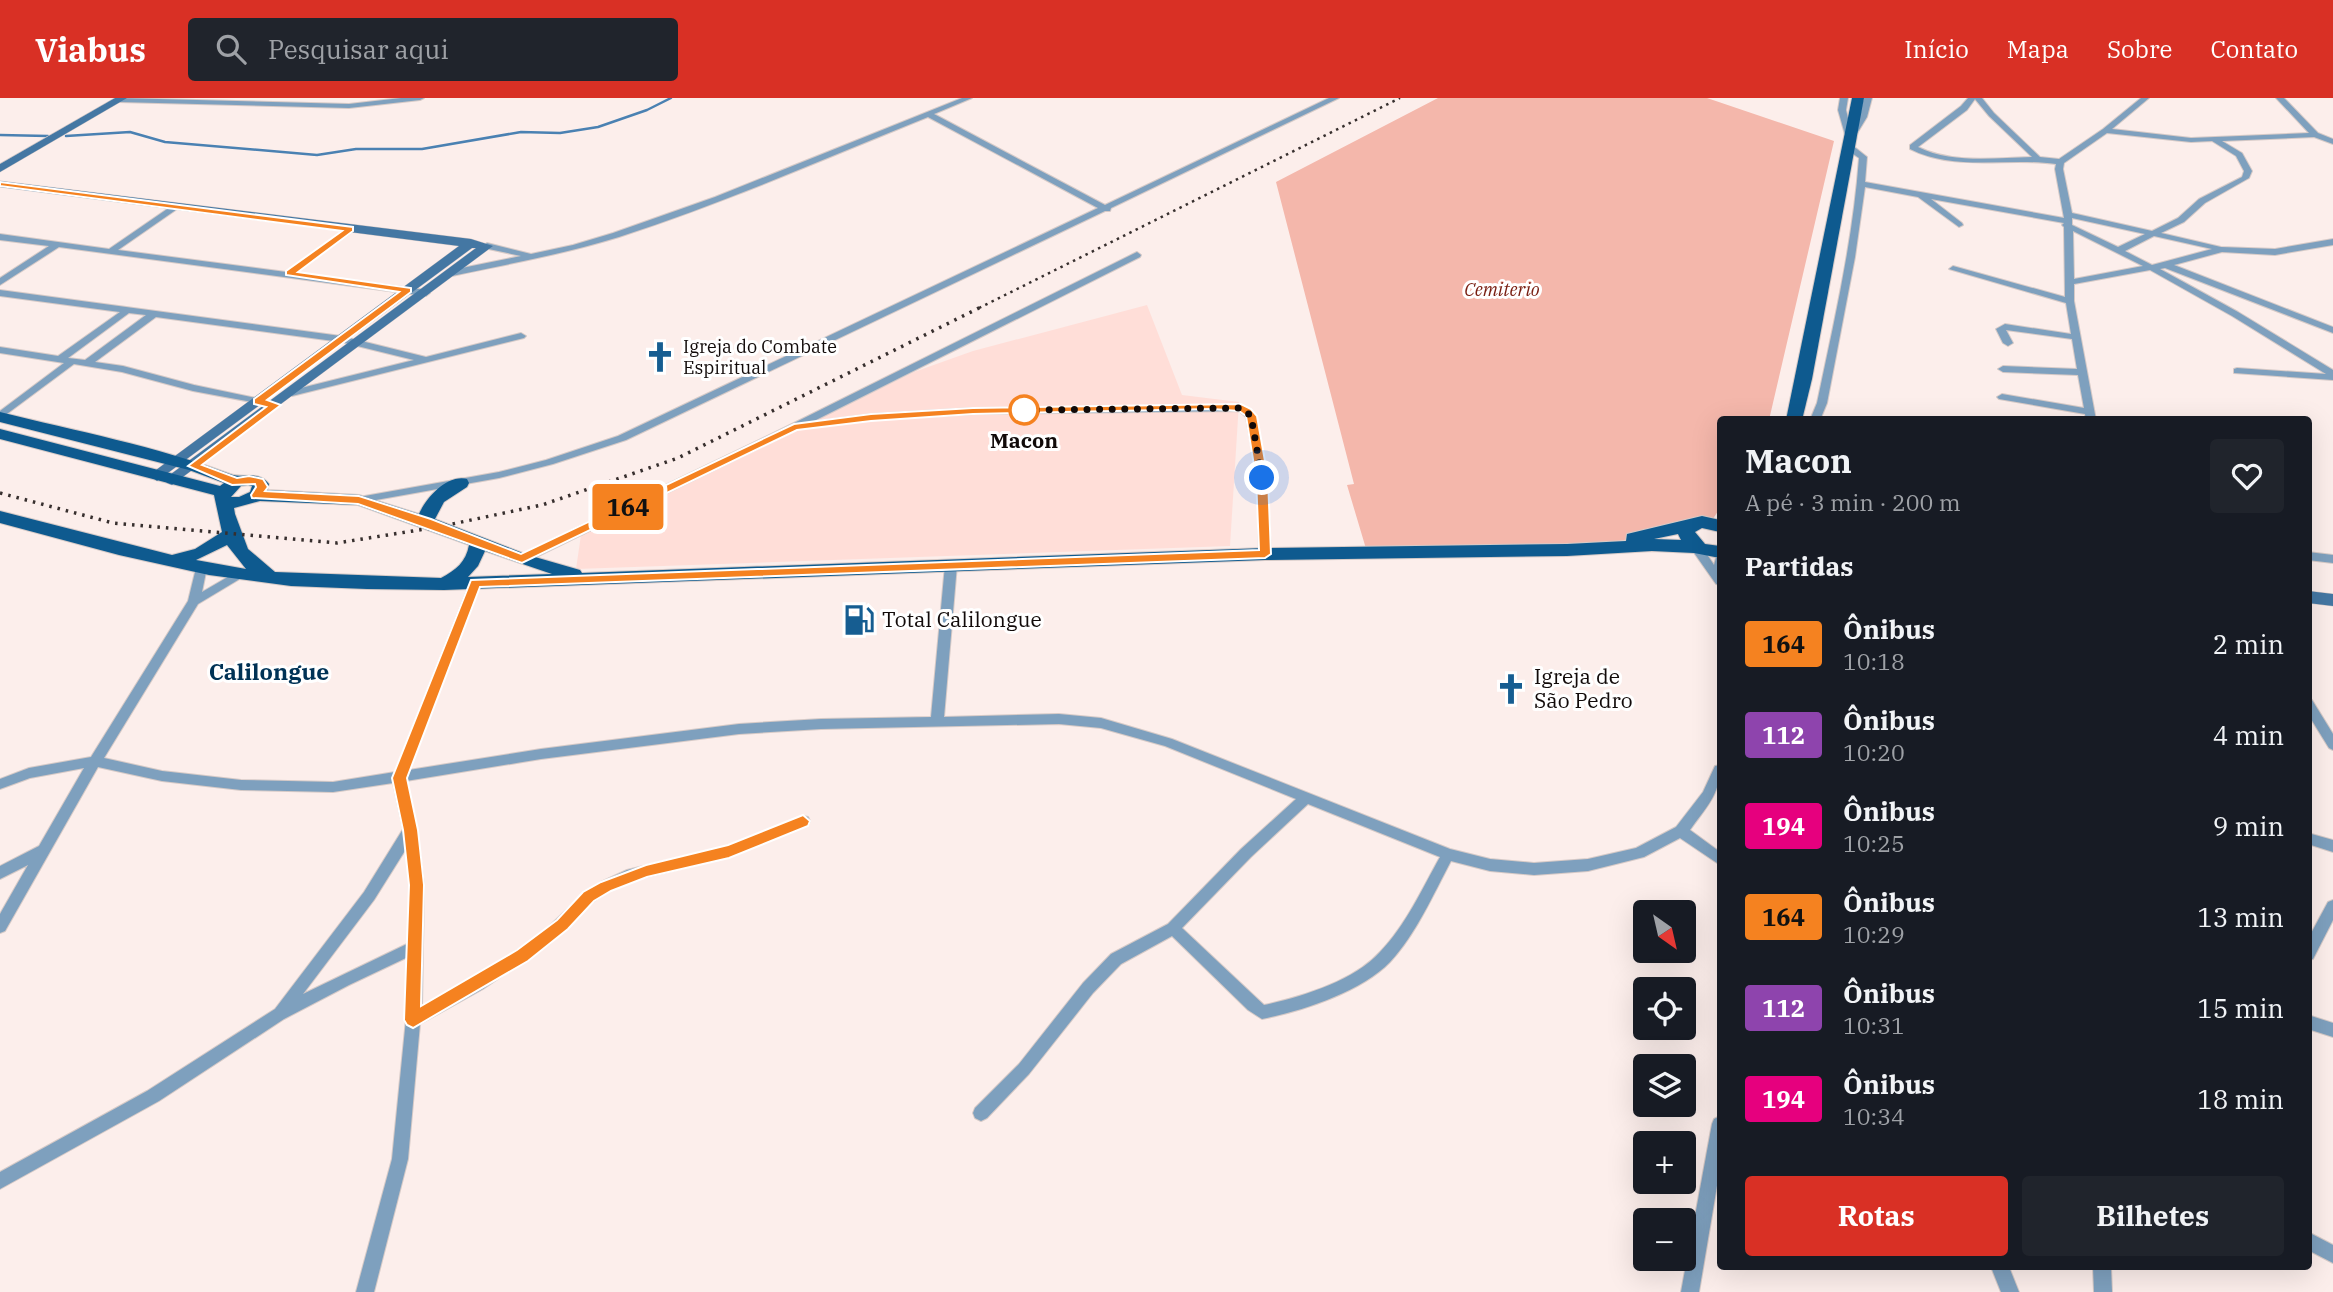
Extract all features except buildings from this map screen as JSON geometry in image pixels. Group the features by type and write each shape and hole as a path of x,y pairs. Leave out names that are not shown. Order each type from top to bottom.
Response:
{"main road":[{"path":"1795,416 1858,98"},
{"path":"0,416 194,466 228,492 230,535 253,567 270,577"},
{"path":"0,434 228,492 249,479 259,481 262,487 257,495 359,500 522,558 588,578"},
{"path":"68,452 86,439"},
{"path":"426,522 427,511 433,503 461,483"},
{"path":"0,517 201,568 270,577 443,584 1265,554 1581,549 1652,545 1696,547 1717,551"},
{"path":"1581,549 1717,519"},
{"path":"1689,526 1686,536 1696,547"},
{"path":"169,562 201,553 230,535"},
{"path":"443,584 465,572 477,553 478,541"}],"street":[{"path":"0,169 120,99 349,106 418,98"},
{"path":"452,273 585,244 673,215 968,98"},
{"path":"359,500 461,483 550,462 622,438 1335,98"},
{"path":"1817,416 1822,402 1851,257 1861,184 1863,157 1850,143 1842,110 1844,98"},
{"path":"1850,143 1863,117 1868,98"},
{"path":"1972,98 1964,108 1913,147 1923,152 1981,161 2038,159 2060,162 2106,131 2145,98"},
{"path":"1978,98 1984,108 2029,147 2038,159"},
{"path":"2280,98 2315,135 2333,142"},
{"path":"930,115 1107,209"},
{"path":"2106,131 2165,138 2215,140 2333,136"},
{"path":"2119,250 2181,220 2202,201 2245,178 2248,171 2239,155 2215,140"},
{"path":"2002,397 2091,416 2070,301 2067,220 2060,162"},
{"path":"0,184 471,243 535,256"},
{"path":"1861,184 2156,233 2222,249 2275,252 2333,242"},
{"path":"1920,194 1959,225"},
{"path":"111,251 176,207"},
{"path":"2067,220 2273,336 2333,375"},
{"path":"290,273 350,229"},
{"path":"0,245 5,238 290,273 426,293"},
{"path":"165,478 175,462 471,243"},
{"path":"0,282 58,244"},
{"path":"165,478 194,466 487,246"},
{"path":"2069,282 2166,265 2222,249"},
{"path":"522,558 794,427 1137,255"},
{"path":"2166,265 2333,330"},
{"path":"1952,269 2070,301"},
{"path":"0,293 341,339 423,359"},
{"path":"61,358 128,310"},
{"path":"88,362 155,313"},
{"path":"2008,342 2001,329 2005,327 2077,337"},
{"path":"292,393 521,336"},
{"path":"0,350 88,362 275,405"},
{"path":"0,416 74,360"},
{"path":"2003,369 2083,372"},
{"path":"2237,371 2333,375"},
{"path":"794,427 871,417 973,411 1241,408 1251,416 1262,478 1265,554"},
{"path":"1696,547 1717,576"},
{"path":"2312,556 2333,559"},
{"path":"937,722 951,565"},
{"path":"0,927 95,761 194,601 201,568"},
{"path":"194,601 242,574"},
{"path":"365,1292 400,1159 413,1020 416,885 410,830 399,778 475,583"},
{"path":"2312,597 2333,600"},
{"path":"2312,711 2333,745"},
{"path":"0,784 29,773 95,761 162,776 241,785 333,788 541,754 739,729 1059,719 1101,723 1168,742 1448,853 1490,865 1534,869 1588,865 1639,853 1681,831 1708,795 1717,776"},
{"path":"981,1113 1024,1069 1088,988 1116,960 1173,928 1246,853 1306,797"},
{"path":"413,1020 533,948 563,925 589,897 606,886 638,873 729,851 803,821"},
{"path":"279,1014 369,896 410,830"},
{"path":"1681,831 1717,857"},
{"path":"2312,839 2333,846"},
{"path":"0,873 45,850"},
{"path":"1173,928 1253,1005 1262,1012 1272,1010 1336,988 1376,966 1410,919 1448,853"},
{"path":"2312,948 2322,933 2333,906"},
{"path":"0,1181 153,1096 279,1014 416,947"},
{"path":"2312,1023 2333,1030"},
{"path":"1690,1292 1717,1141"},
{"path":"2312,1242 2333,1255"},
{"path":"2001,1270 2010,1292"},
{"path":"2102,1270 2103,1292"}],"shaded area":[{"path":"1147,305 1182,395 1239,402 1230,546 576,569 581,535 914,372 973,351"}],"green space":[{"name":"Cemiterio","path":"1438,98 1707,98 1834,141 1770,416 1717,416 1717,513 1711,522 1581,549 1367,552 1347,485 1354,484 1276,182"}],"waterway":[{"path":"66,136 130,132 165,142 317,155 356,149 422,149 521,132 560,133 598,127 647,110 671,98"},
{"path":"0,135 48,136"}],"railway":[{"path":"979,308 1400,98"},
{"path":"0,493 113,523 337,543 438,527 542,505 678,458 983,306"}],"bus line":[{"name":"164","path":"0,184 350,229 290,273 407,290 258,401 275,405 194,466 236,482 249,479 259,481 262,487 257,495 359,500 522,558 794,427 871,417 973,411 1212,406 1248,411 1262,478 1265,554 475,583 399,778 410,830 416,885 413,1020 522,956 563,925 589,897 606,886 684,860 729,851 803,821"}],"place":[{"name":"Igreja do Combate Espiritual","path":"660,357"},
{"name":"Macon","path":"1024,410"},
{"name":"Total Calilongue","path":"859,620"},
{"name":"Igreja de São Pedro","path":"1511,689"}],"district":[{"name":"Calilongue","path":"269,672"}],"route":[{"path":"1024,410 1212,406 1241,408 1251,416 1262,478"}]}
